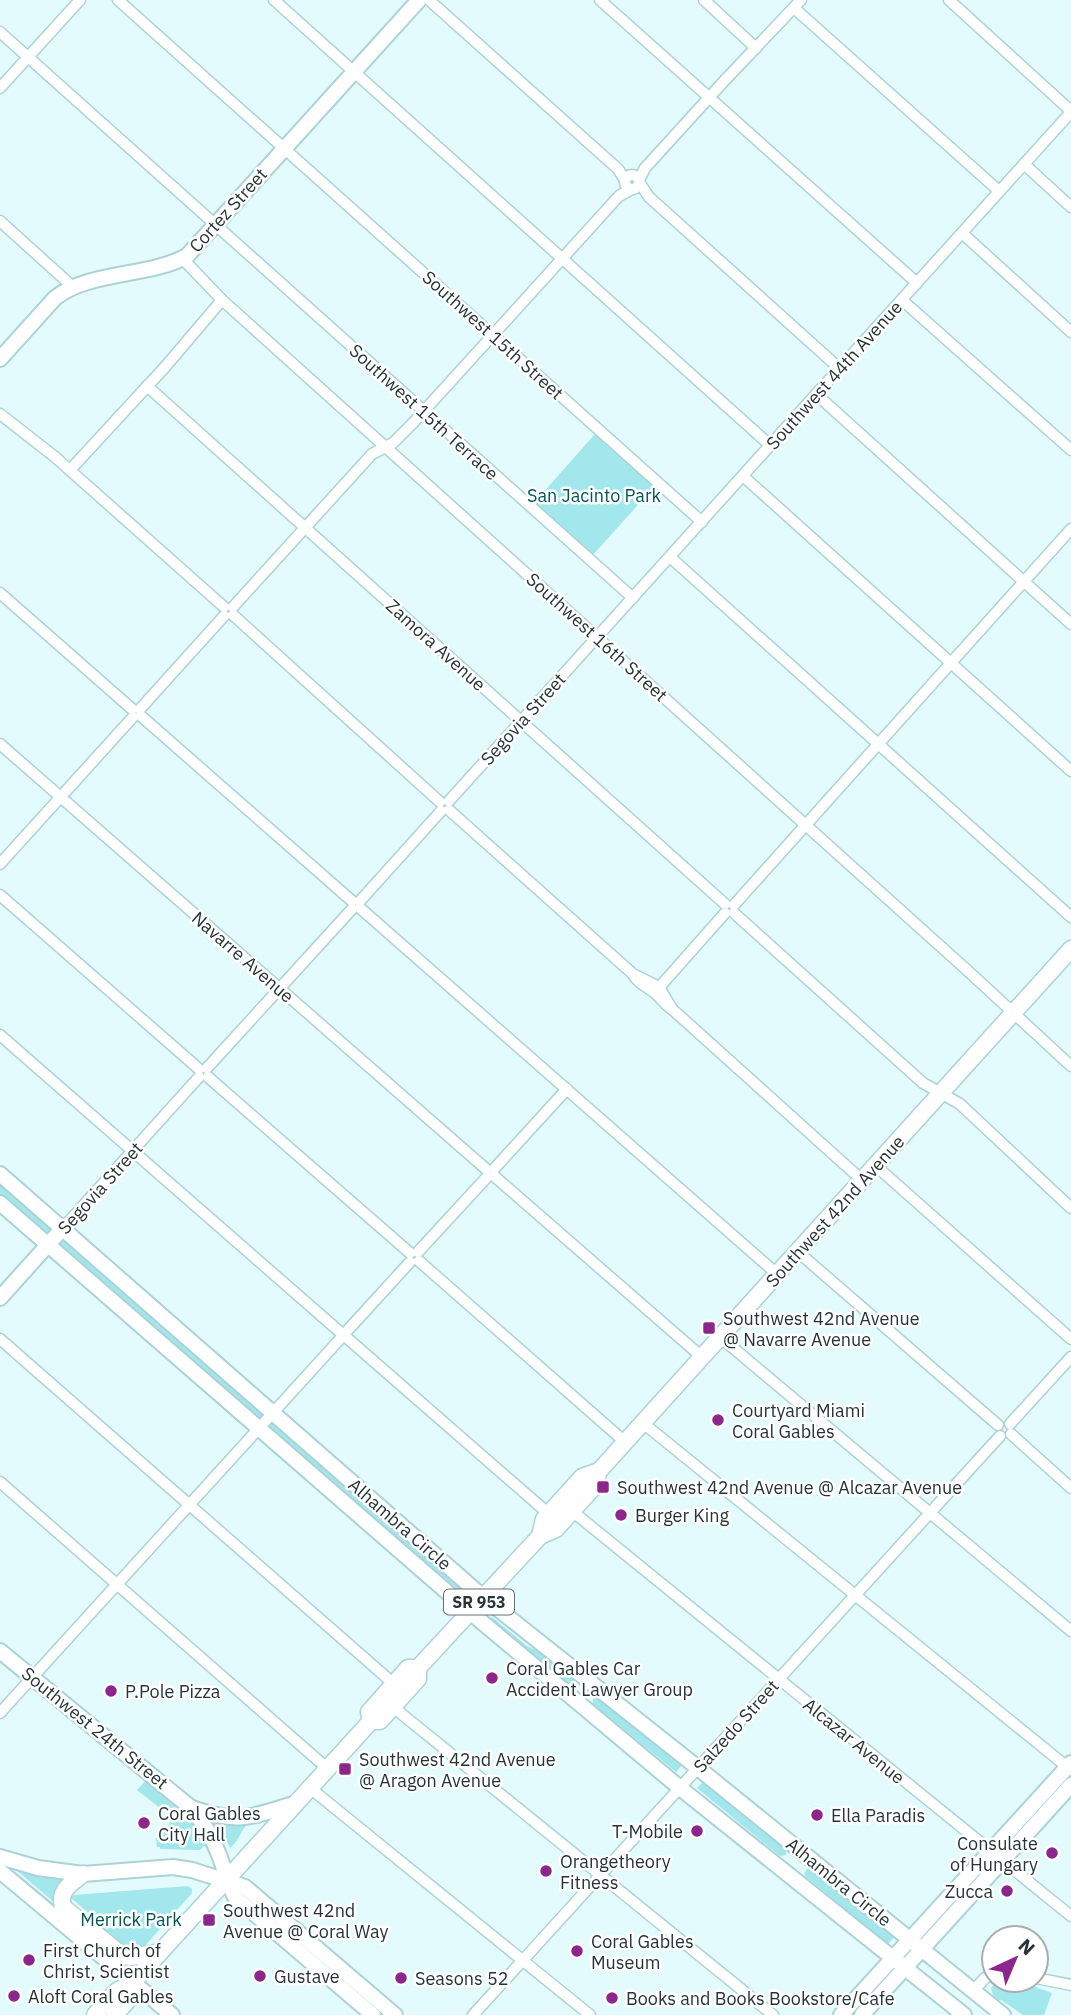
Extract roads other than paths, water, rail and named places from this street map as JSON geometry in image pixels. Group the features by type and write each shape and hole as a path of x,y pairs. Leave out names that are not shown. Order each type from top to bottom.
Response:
{"main road":[{"name":"Southwest 42nd Avenue","path":"371,1721 369,1712 394,1684 470,1612 540,1536 556,1529 592,1489 598,1471 1071,950"},
{"name":"Southwest 42nd Avenue","path":"540,1536 544,1519 582,1477 598,1471"},
{"path":"572,1511 574,1497 584,1485 582,1477"},
{"name":"Southwest 42nd Avenue","path":"95,2015 117,1991 133,1982 371,1721 380,1721 393,1707 418,1679 413,1668"},
{"path":"83,1874 64,1890 61,1900 63,1907 123,1956 160,1952"},
{"name":"Southwest 42nd Avenue","path":"115,2015 128,2000 133,1982"}],"street":[{"path":"0,88 79,0"},
{"name":"Southwest 15th Street","path":"118,0 702,522"},
{"path":"274,0 771,446"},
{"name":"Cortez Street","path":"0,359 57,297 73,287 182,258 192,251 419,0"},
{"path":"429,0 839,369"},
{"path":"600,0 917,283"},
{"path":"704,0 756,48"},
{"path":"949,0 1071,111"},
{"path":"0,864 304,527 372,454 399,437 424,412 798,4 999,191"},
{"name":"Southwest 15th Terrace","path":"0,32 633,598"},
{"name":"Southwest 44th Avenue","path":"598,638 1071,111"},
{"path":"1024,164 1071,207"},
{"path":"0,221 73,287"},
{"path":"961,233 1071,332"},
{"name":"Southwest 16th Street","path":"182,258 222,300 1071,1066"},
{"path":"70,470 222,300"},
{"path":"902,300 1071,450"},
{"name":"Zamora Avenue","path":"147,386 923,1083 960,1104 1071,1208"},
{"path":"816,394 1071,624"},
{"path":"0,414 70,470 633,974 657,990 672,1009 863,1181"},
{"path":"743,476 1071,771"},
{"path":"657,990 1071,528"},
{"path":"670,556 1071,917"},
{"path":"0,593 777,1274"},
{"name":"Segovia Street","path":"0,1298 598,638"},
{"name":"Navarre Avenue","path":"0,744 702,1357"},
{"path":"0,895 625,1442"},
{"path":"0,1035 549,1514"},
{"path":"0,1713 567,1089"},
{"path":"876,1166 1071,1339"},
{"name":"Alhambra Circle","path":"0,1174 483,1597 1003,2015"},
{"name":"Alhambra Circle","path":"0,1203 470,1612 680,1788 964,2015"},
{"path":"798,1252 1071,1488"},
{"path":"720,1337 1071,1632"},
{"path":"0,1339 394,1684"},
{"name":"Salzedo Street","path":"473,2015 1071,1357"},
{"path":"643,1423 1070,1767 841,2015"},
{"path":"0,1482 328,1769"},
{"name":"Alcazar Avenue","path":"572,1511 1071,1916"},
{"name":"Southwest 24th Street","path":"0,1651 190,1807 211,1836 226,1880"},
{"path":"564,1691 577,1685 579,1673"},
{"path":"589,1711 589,1696 601,1691"},
{"path":"393,1707 773,2015"},
{"path":"862,2015 1071,1785"},
{"path":"310,1788 590,2015"},
{"path":"190,1807 218,1817 246,1819 296,1803"},
{"path":"774,1863 789,1857 789,1841"},
{"path":"0,1857 38,1868 83,1874 173,1867 192,1870 245,1887 395,2015"},
{"path":"800,1884 800,1869 817,1865"},
{"path":"0,1871 172,2015"},
{"path":"226,1880 235,1897 373,2015"},
{"path":"1050,1981 1071,1985"},
{"path":"974,1990 980,1983"}],"place":[{"name":"Southwest 42nd Avenue @ Navarre Avenue","path":"709,1328"},
{"name":"Courtyard Miami Coral Gables","path":"718,1420"},
{"name":"Southwest 42nd Avenue @ Alcazar Avenue","path":"603,1487"},
{"name":"Burger King","path":"621,1515"},
{"name":"Coral Gables Car Accident Lawyer Group","path":"492,1678"},
{"name":"P.Pole Pizza","path":"111,1691"},
{"name":"Southwest 42nd Avenue @ Aragon Avenue","path":"345,1769"},
{"name":"Ella Paradis","path":"817,1815"},
{"name":"Coral Gables City Hall","path":"144,1823"},
{"name":"T-Mobile","path":"697,1831"},
{"name":"Consulate of Hungary","path":"1052,1853"},
{"name":"Orangetheory Fitness","path":"546,1871"},
{"name":"Zucca","path":"1007,1891"},
{"name":"Southwest 42nd Avenue @ Coral Way","path":"209,1920"},
{"name":"Coral Gables Museum","path":"577,1951"},
{"name":"First Church of Christ, Scientist","path":"29,1960"},
{"name":"Gustave","path":"260,1976"},
{"name":"Seasons 52","path":"401,1978"},
{"name":"Aloft Coral Gables","path":"14,1996"},
{"name":"Books and Books Bookstore/Cafe","path":"612,1998"}],"park label":[{"name":"San Jacinto Park","path":"594,495"},
{"name":"Merrick Park","path":"131,1919"}]}
